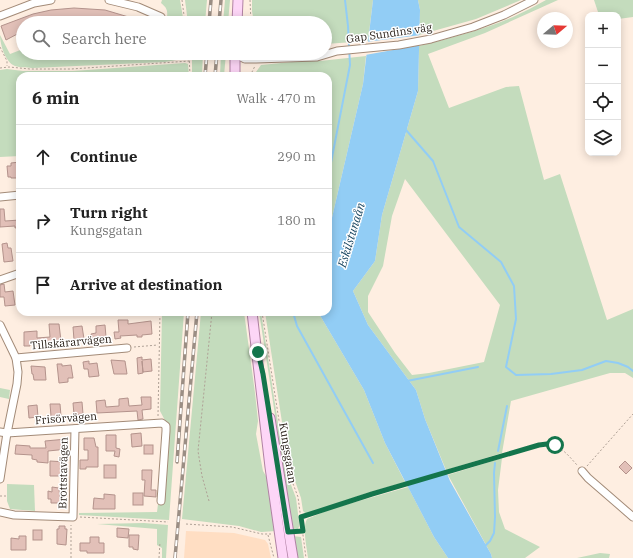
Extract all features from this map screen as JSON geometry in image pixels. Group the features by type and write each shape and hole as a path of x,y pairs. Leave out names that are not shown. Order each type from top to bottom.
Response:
{"main road":[{"path":"237,16 238,0"},
{"path":"235,72 236,60"},
{"name":"Kungsgatan","path":"253,316 263,374 284,532 283,558"},
{"name":"Kungsgatan","path":"284,532 293,558"}],"street":[{"path":"0,16 34,3 52,0"},
{"path":"109,0 138,7 159,16"},
{"name":"Gap Sundins väg","path":"332,54 341,51 399,44 460,31 493,19 534,0"},
{"name":"Gap Sundins väg","path":"332,50 341,51"},
{"path":"0,197 16,195"},
{"path":"0,280 16,274"},
{"path":"0,325 16,358 18,372 17,384 4,433 0,479"},
{"name":"Tillskärarvägen","path":"16,358 127,348"},
{"path":"157,422 166,426 161,500"},
{"name":"Frisörvägen","path":"4,433 157,422"},
{"name":"Brottstavägen","path":"0,512 14,515 73,517 76,429"},
{"path":"582,471 633,517"}],"path":[{"path":"182,0 184,16"},
{"path":"250,0 250,16"},
{"path":"0,47 7,61 7,67"},
{"path":"0,68 71,69 190,61 190,72"},
{"path":"252,72 255,65"},
{"path":"157,422 160,316"},
{"path":"209,501 202,476 198,451 212,316"},
{"path":"263,316 284,449"},
{"path":"127,348 159,345"},
{"path":"301,517 539,445 555,445 562,449 582,471 633,414"},
{"path":"286,465 296,491 306,558"},
{"path":"0,496 6,496"},
{"path":"71,558 71,522 73,517 168,522"},
{"path":"186,524 232,527 268,534 303,531"},
{"path":"268,534 274,558"},
{"path":"159,558 160,542"}],"shaded area":[{"path":"186,531 234,533 265,540 268,544 271,558 184,558"}],"green space":[{"path":"162,0 180,0 183,16 167,16 166,9 161,3"},
{"path":"185,0 207,0 206,16 187,16"},
{"path":"225,0 230,0 229,16 224,16"},
{"path":"252,0 373,0 368,41 332,44 332,16 253,16"},
{"path":"418,0 521,0 476,19 419,35 420,10"},
{"path":"546,0 558,0 485,33 428,54 449,108 506,87 519,86 544,180 560,174 607,320 633,309 633,378 625,373 610,373 511,401 502,453 446,470 425,419 416,390 368,325 353,291 375,261 382,215 418,91 419,46 490,26 513,17","holes":["405,179 500,305 484,362 412,375 395,353 368,312 368,296 383,266 392,216"]},
{"path":"594,0 633,0 633,17 621,19 621,12 598,12"},
{"path":"0,35 10,54 16,52 16,60 176,60 165,62 32,68 19,67 8,61 1,43"},
{"path":"366,56 363,84 332,218 332,72 256,72 261,65"},
{"path":"192,60 203,60 202,72 192,72"},
{"path":"221,60 225,60 224,72 220,72"},
{"path":"185,63 188,64 189,72 16,72 16,156 0,157 0,70 73,71"},
{"path":"162,316 184,316 169,520 79,515 79,513 157,512 158,504 163,504 168,426 160,411"},
{"path":"201,316 245,316 258,421 256,434 263,471 269,481 276,531 261,532 239,526 182,519"},
{"path":"260,316 262,316 285,469 296,498 299,522 299,527 297,530 293,530 284,485 285,479"},
{"path":"266,316 320,316 364,390 385,443 405,482 305,513 303,511 301,498 288,461"},
{"path":"0,388 10,390 9,399 0,397"},
{"path":"502,458 498,490 499,512 505,529 540,547 525,558 492,558 448,475"},
{"path":"7,484 34,485 35,511 10,509 7,501"},
{"path":"408,487 434,537 448,558 308,558 305,533 307,519 331,509"},
{"path":"144,523 168,525 166,558 162,558 162,548 157,545 157,529 97,524"},
{"path":"292,536 301,537 304,558 296,558"},
{"path":"600,553 610,554 609,558 577,558"}],"water":[{"name":"Eskilstunaån","path":"373,0 418,0 420,10 418,91 382,215 375,261 353,291 368,325 416,390 425,419 450,481 492,558 448,558 434,537 385,443 364,390 320,316 332,316 332,218 363,84"}],"pier":[{"path":"421,35 421,45 365,55 366,42"}],"building":[{"path":"74,8 105,10 125,16 28,16 51,10"},
{"path":"16,20 16,35 6,40 1,26"},
{"path":"16,162 16,178 8,177 7,166 11,166 11,163"},
{"path":"0,209 4,209 5,221 16,220 16,228 15,226 0,227"},
{"path":"7,243 8,248 11,248 13,261 4,262 2,244"},
{"path":"4,284 5,292 13,291 15,305 5,306 4,297 0,297 0,285"},
{"path":"118,320 128,320 128,324 151,321 152,334 142,335 142,337 137,337 137,335 120,336 121,338 115,339 114,332 119,332"},
{"path":"49,324 59,324 61,341 52,342 52,344 30,344 30,346 24,346 24,332 37,331 37,338 50,337"},
{"path":"105,325 106,337 97,338 97,340 92,341 91,334 96,333 96,326"},
{"path":"82,326 84,339 74,340 73,327"},
{"path":"142,357 142,360 151,359 152,371 143,372 142,361 143,373 138,374 137,358"},
{"path":"111,360 125,361 127,374 114,374"},
{"path":"89,361 89,364 97,363 99,376 89,377 88,369 84,369 83,362"},
{"path":"57,364 62,364 62,366 71,365 73,378 68,378 68,382 59,383"},
{"path":"31,366 45,367 46,380 34,380"},
{"path":"141,397 151,397 151,409 142,410 143,419 138,420 137,411 97,413 96,401 105,400 106,407 119,406 119,399 128,398 129,406 142,405"},
{"path":"82,402 83,414 74,415 73,403"},
{"path":"50,404 60,404 61,416 51,416"},
{"path":"37,405 38,417 29,418 28,406"},
{"path":"141,433 142,446 132,447 131,434"},
{"path":"106,435 116,435 116,448 120,449 119,457 114,456 115,451 106,451"},
{"path":"84,438 94,438 96,447 98,447 98,467 86,467 86,469 80,469 80,460 88,460 88,450 84,450"},
{"path":"67,439 68,449 48,451 48,463 37,462 37,460 32,459 32,455 15,454 16,445 30,446 30,448 46,448 45,441"},
{"path":"144,445 153,445 153,454 144,454"},
{"path":"50,461 66,462 65,476 50,476"},
{"path":"625,461 632,468 626,474 619,467"},
{"path":"104,465 116,465 116,478 104,478"},
{"path":"142,470 152,470 151,490 156,490 156,497 144,496 145,480 142,480"},
{"path":"52,487 59,488 62,503 51,503 51,499 48,499 48,491 52,492"},
{"path":"133,493 143,493 143,505 133,505"},
{"path":"104,494 115,495 115,509 93,509 94,498 104,499"},
{"path":"59,526 65,526 65,529 67,529 66,545 57,544 57,529 59,529"},
{"path":"117,528 129,529 128,538 117,537"},
{"path":"33,530 42,530 42,540 33,540"},
{"path":"129,535 139,535 138,550 133,549 133,547 129,547"},
{"path":"19,536 26,536 26,550 11,550 11,538 19,539"},
{"path":"90,537 99,537 99,543 104,543 104,553 87,553 87,551 80,551 80,543 90,543"}],"waterway":[{"path":"332,157 350,65 345,0"},
{"path":"406,130 433,161 459,227 501,262 514,286 516,319 506,367 516,375 551,374 582,370 606,361 618,363 633,371"},
{"path":"294,316 297,326 373,463"},
{"path":"407,381 478,367"},
{"path":"498,451 507,406"},
{"path":"486,545 494,533 495,463"}],"railway":[{"path":"210,16 211,0"},
{"path":"220,16 221,0"},
{"path":"205,72 206,60"},
{"path":"215,72 216,60"},
{"path":"177,462 188,316"},
{"path":"175,558 197,316"}],"route":[{"path":"258,352 263,374 288,532 303,531 301,517 308,516 372,494 539,445 555,445"}]}
